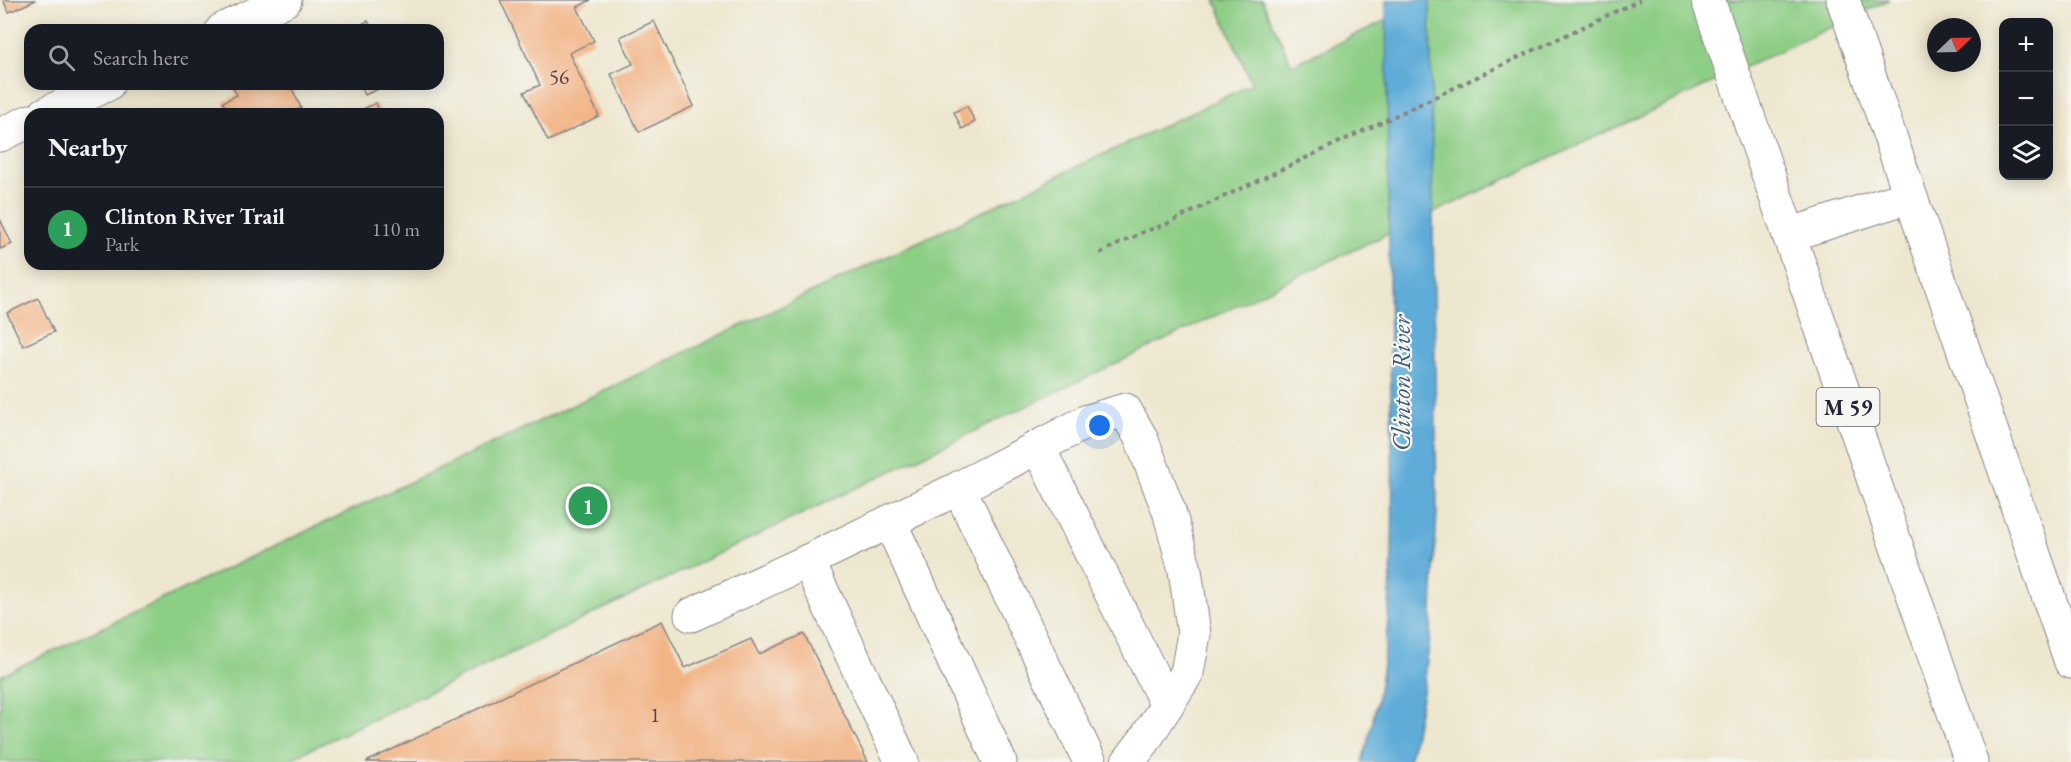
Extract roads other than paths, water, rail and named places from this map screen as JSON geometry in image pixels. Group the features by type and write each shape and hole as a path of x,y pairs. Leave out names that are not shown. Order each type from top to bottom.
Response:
{"main road":[{"path":"235,24 285,0"},
{"name":"M 59","path":"1708,0 1971,762"},
{"path":"1843,0 2071,662"},
{"path":"58,108 95,90"},
{"path":"0,135 24,124"},
{"path":"1789,235 1910,196"},
{"path":"691,615 890,522 1088,421 1125,410 1142,438 1169,511 1185,570 1194,634 1187,673 1128,762"},
{"path":"1038,447 1167,705"},
{"path":"959,488 1090,762"},
{"path":"890,522 1000,762"},
{"path":"808,561 902,762"}],"water":[{"name":"Clinton River","path":"1386,0 1430,0 1437,511 1431,630 1423,692 1411,753 1408,762 1362,762 1375,712 1384,661 1392,558"}],"place":[{"name":"Clinton River Trail","path":"588,506"}]}
